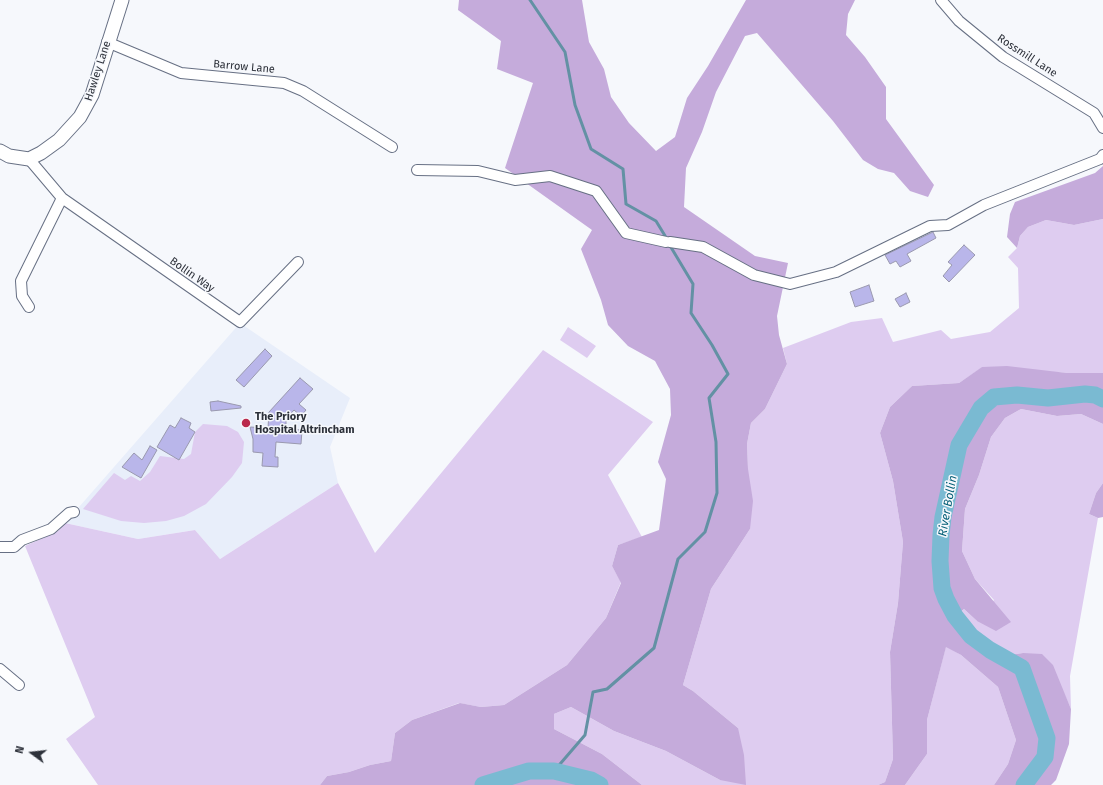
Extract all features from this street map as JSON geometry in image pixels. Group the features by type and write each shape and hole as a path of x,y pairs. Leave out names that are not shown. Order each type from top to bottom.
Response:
{"street":[{"name":"Hawley Lane","path":"29,159 41,153 59,140 80,117 92,96 107,42 122,0"},
{"name":"Rossmill Lane","path":"941,0 959,21 1003,57 1094,113 1103,128"},
{"name":"Barrow Lane","path":"107,42 181,73 284,83 303,91 392,147"},
{"path":"0,150 9,156 29,159"},
{"path":"417,170 478,171 515,180 550,176 596,191 626,233 668,242 703,247 754,275 790,284 836,272 930,226 948,225 984,205 1100,159 1103,155"},
{"name":"Bollin Way","path":"29,159 62,198 240,322 298,262"},
{"path":"29,306 20,290 21,281 24,272 62,198"},
{"path":"0,547 14,547 22,540 51,529 69,513 74,512"},
{"path":"0,669 19,685"}],"shaded area":[{"path":"459,0 582,0 589,42 604,69 611,97 629,123 656,151 675,137 687,98 708,66 746,0 855,0 848,14 846,35 865,57 886,87 886,119 934,185 928,197 910,191 894,173 878,169 863,160 833,121 757,33 745,36 716,92 702,132 686,168 684,207 755,256 788,263 777,316 779,335 787,364 765,409 751,423 747,444 748,469 753,501 750,529 711,589 683,685 693,691 738,728 744,755 746,785 720,780 666,751 614,731 571,707 554,714 554,729 602,754 642,785 320,785 327,776 391,761 395,733 412,720 460,703 481,707 504,705 567,665 606,618 621,583 612,566 618,545 659,530 666,479 658,462 671,415 670,389 655,361 628,346 608,325 601,300 581,249 592,230 505,168 533,83 497,69 501,41 458,10"},
{"path":"1103,166 1103,219 1074,225 1046,220 1028,227 1020,236 1017,248 1007,237 1010,214 1015,202 1095,173"},
{"path":"1103,219 1103,373 1067,373 983,367 959,383 912,386 890,407 880,433 893,481 903,542 898,603 890,652 893,759 885,782 878,785 642,785 602,754 554,729 554,714 571,707 614,731 666,751 720,780 738,728 693,691 683,685 711,589 750,529 747,444 751,423 765,409 787,364 783,348 851,322 882,318 893,342 941,330 951,339 990,332 1019,308 1018,268 1008,257 1017,248 1020,236 1028,227 1046,220 1074,225"},
{"name":"The Priory Hospital Altrincham","path":"240,323 350,398 330,447 338,483 220,559 195,530 138,539 65,523"},
{"path":"568,327 596,346 587,358 560,340"},
{"path":"543,350 653,422 608,475 642,537 618,545 612,566 621,582 606,618 567,665 504,705 481,707 459,703 412,720 395,733 391,761 327,776 320,785 98,785 66,739 95,717 25,546 58,531 65,523 138,539 195,530 220,559 338,483 375,553"},
{"path":"1007,366 1067,373 1103,373 1103,424 1081,414 1057,416 1021,409 1005,418 991,437 979,475 965,509 962,551 975,579 1011,622 996,631 977,621 964,609 955,616 966,631 979,643 1002,656 1023,653 1042,654 1053,665 1071,709 1069,744 1056,780 1051,785 994,785 1008,764 1016,740 998,687 961,655 946,647 927,720 927,754 905,785 878,785 885,782 893,759 890,652 898,603 903,542 893,481 880,433 890,407 912,386 959,383 982,367"},
{"path":"1021,409 1057,416 1081,414 1103,424 1103,483 1096,493 1089,514 1098,518 1070,676 1071,709 1063,691 1023,653 1002,656 990,650 966,631 955,616 964,609 977,621 994,600 975,579 962,551 965,509 979,475 991,437 1005,418"},
{"path":"203,424 227,426 238,432 244,442 242,463 232,477 206,504 184,516 166,521 144,523 121,521 83,509 114,473 125,480 131,476 140,481 150,472 160,456 184,459 191,454 195,432"},
{"path":"1103,483 1103,517 1098,518 1089,514 1096,493"},
{"path":"946,646 961,655 998,687 1016,740 1008,764 994,785 905,785 927,754 927,720"}],"building":[{"path":"933,232 936,238 907,254 911,261 900,267 896,261 890,264 885,255"},
{"path":"964,245 975,255 949,282 943,276 952,265 948,262"},
{"path":"869,285 874,301 855,307 850,292"},
{"path":"906,293 910,302 900,307 895,299"},
{"path":"265,349 272,356 244,387 236,380"},
{"path":"300,378 313,389 299,404 306,410 301,416 294,410 286,419 286,429 302,430 301,444 276,442 275,457 278,457 278,467 262,466 263,453 253,452 253,439 250,427 268,428 269,412"},
{"path":"218,401 241,406 241,408 211,411 210,402"},
{"path":"181,418 191,423 189,428 195,432 179,460 157,447 170,425 175,428"},
{"path":"150,446 157,450 141,478 122,467 134,453 142,460"}],"waterway":[{"path":"530,0 565,52 575,105 591,149 623,169 626,204 656,221 667,239"},
{"path":"554,771 585,735 593,692 607,689 654,648 678,559 705,532 717,493 716,442 709,398 728,374 712,345 691,313 693,284 669,244"},
{"name":"River Bollin","path":"1024,785 1045,757 1047,738 1022,668 990,650 971,636 955,616 946,599 942,588 940,561 943,517 959,445 981,408 994,397 1017,395 1048,398 1085,394 1095,395 1103,399"},
{"name":"River Bollin","path":"483,785 529,771 554,771 591,780 600,785"}],"place":[{"name":"The Priory Hospital Altrincham","path":"246,423"}]}
